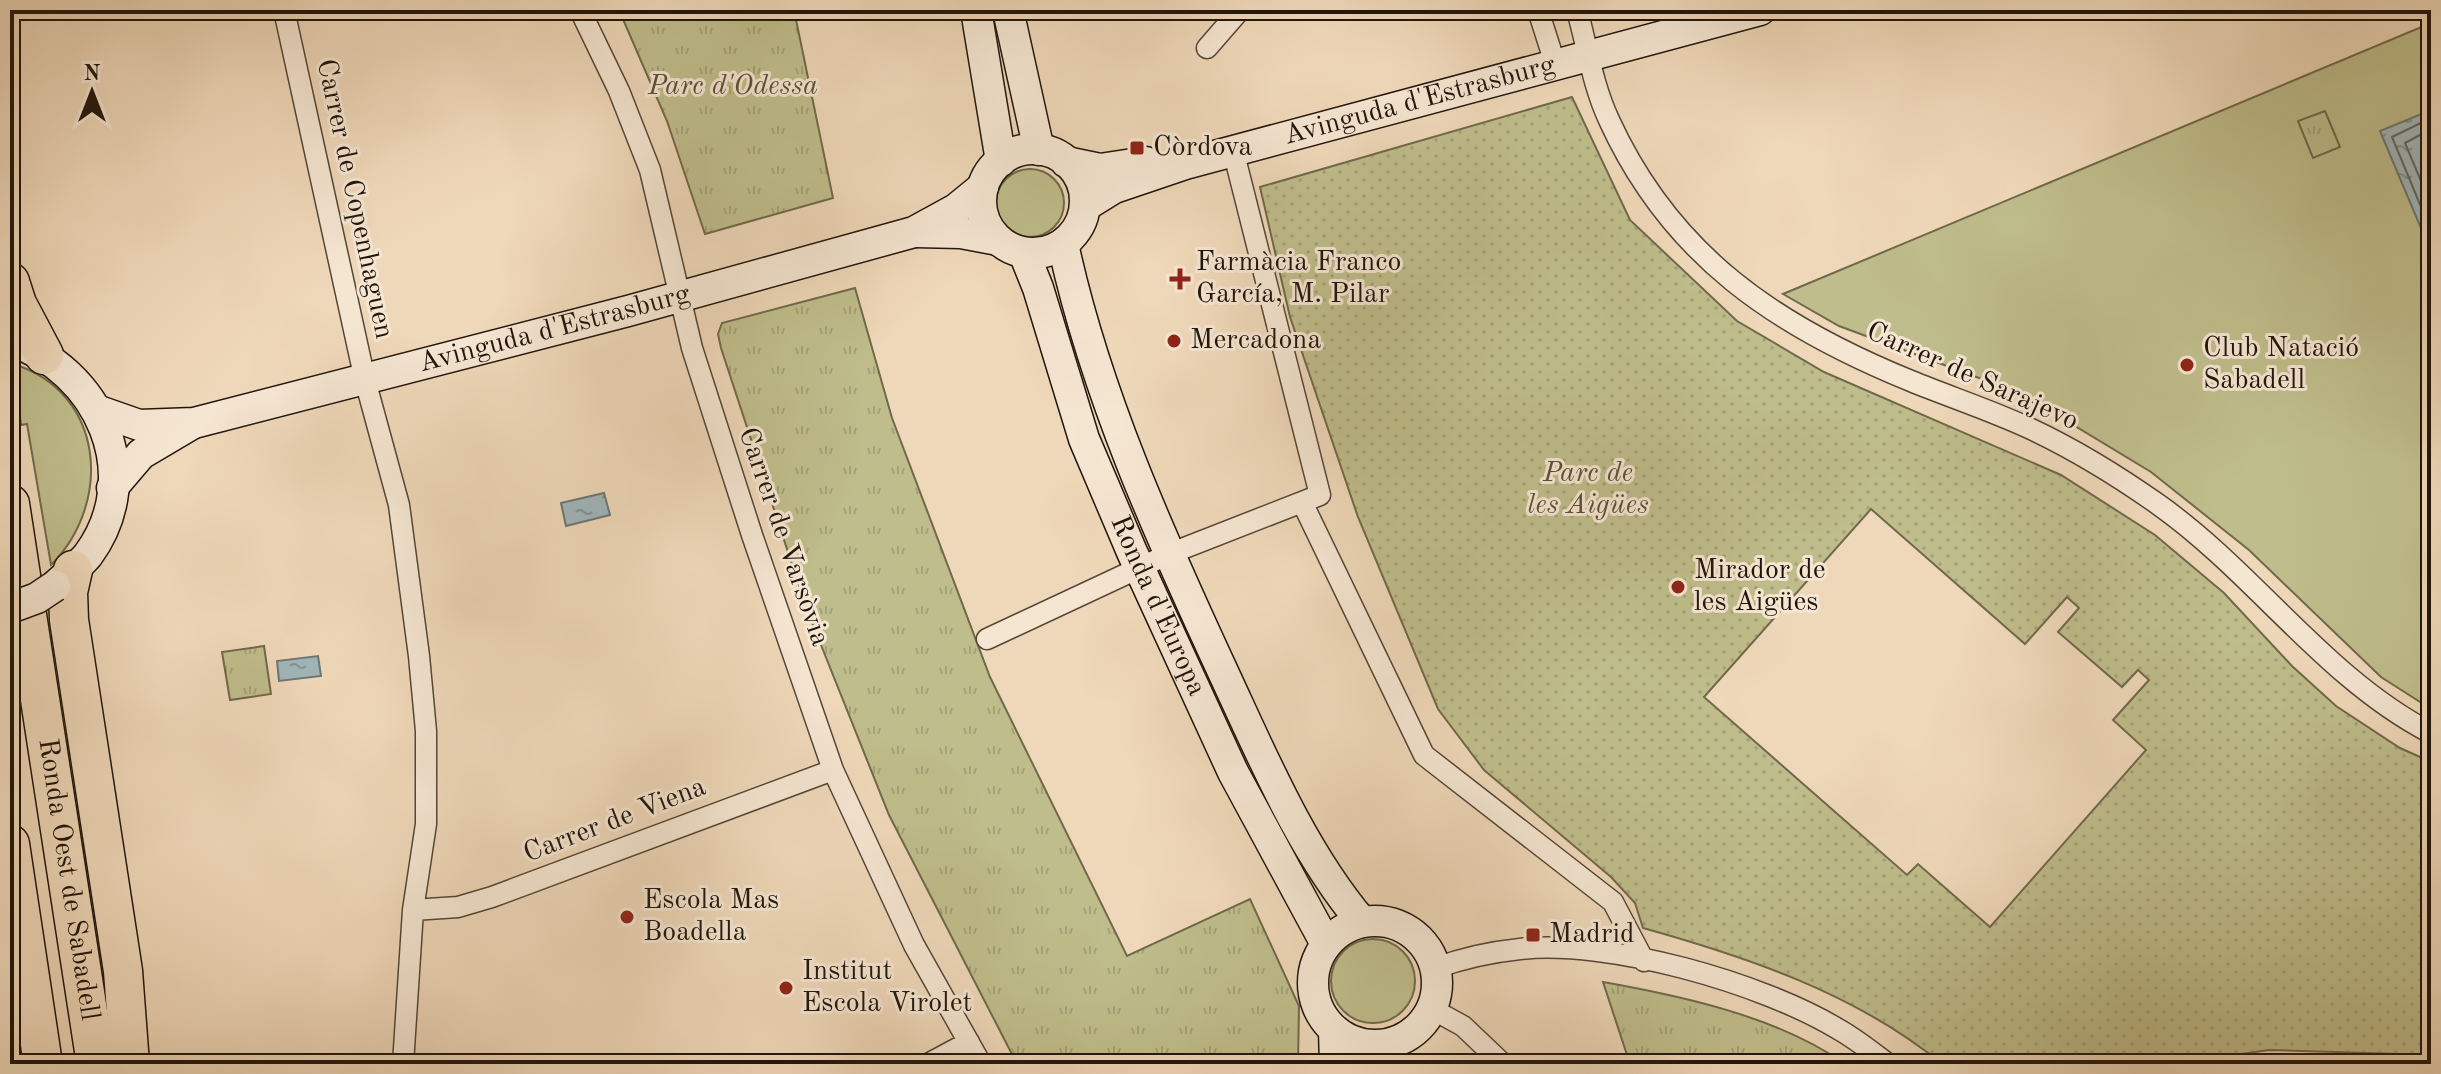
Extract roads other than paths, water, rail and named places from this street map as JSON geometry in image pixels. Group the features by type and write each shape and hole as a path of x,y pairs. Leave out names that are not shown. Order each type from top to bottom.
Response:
{"highway":[{"path":"10,282 17,304 44,355"},
{"name":"Ronda Oest de Sabadell","path":"10,504 96,1064"},
{"path":"64,578 123,971 130,1064"},
{"name":"Ronda Oest de Sabadell","path":"10,844 43,1064"}],"main road":[{"path":"976,10 1001,161"},
{"path":"1008,10 1053,156 1081,182 1085,206 1075,232 1063,244 1045,252 1011,247 982,216 983,187 1001,161 1022,150 1053,156"},
{"name":"Avinguda d'Estrasburg","path":"1053,156 1100,169 1128,167 1552,54 1587,50 1644,29 1717,10"},
{"name":"Avinguda d'Estrasburg","path":"1085,206 1140,178 1233,150 1587,50 1760,10"},
{"name":"Avinguda d'Estrasburg","path":"99,411 139,425 194,423 365,380 914,232 956,209 983,187"},
{"name":"Avinguda d'Estrasburg","path":"914,232 961,233 1011,247"},
{"name":"Ronda d'Europa","path":"1063,244 1075,298 1169,554 1263,759 1337,891 1362,922"},
{"name":"Ronda d'Europa","path":"1011,247 1038,288 1084,439 1139,568 1233,772 1326,944"},
{"path":"10,341 44,355 70,374 99,411 110,448 112,488 105,523 88,554 64,578 37,598 10,608"},
{"name":"Avinguda d'Estrasburg","path":"112,488 141,454 194,423"},
{"path":"1362,922 1399,926 1416,936 1436,968 1438,988 1432,1009 1410,1035 1369,1055 1361,1044 1334,1030 1322,1016 1314,989 1317,961 1326,944 1342,930 1362,922"},
{"path":"1334,1030 1335,1064"}],"street":[{"name":"Carrer de Copenhaguen","path":"284,10 365,380 399,505 422,686 426,824 413,910 403,1064"},
{"name":"Carrer de Varsòvia","path":"580,10 619,91 650,170 692,348 833,770 914,945 981,1064"},
{"path":"1207,48 1240,10"},
{"path":"1538,10 1552,54"},
{"name":"Carrer de Sarajevo","path":"1577,10 1609,121 1651,198 1706,259 1751,298 1830,345 2030,429 2118,477 2204,539 2341,672 2381,703 2431,733"},
{"path":"987,639 1169,554 1320,495 1233,150"},
{"path":"1302,502 1424,755 1613,902 1644,961"},
{"name":"Carrer de Viena","path":"413,910 458,907 492,897 833,770"},
{"path":"1436,968 1460,959 1522,949 1590,951 1644,961 1756,991 1837,1028 1888,1064"},
{"path":"1432,1009 1463,1026 1503,1064"},
{"path":"928,1064 969,1042"}],"water":[{"path":"2431,110 2431,252 2380,131"},
{"path":"604,493 610,515 566,526 561,503"},
{"path":"318,656 321,676 279,681 277,661"}],"place":[{"name":"Còrdova","path":"1137,148"},
{"name":"Farmàcia Franco García, M. Pilar","path":"1180,279"},
{"name":"Mercadona","path":"1174,341"},
{"name":"Club Natació Sabadell","path":"2187,365"},
{"name":"Mirador de les Aigües","path":"1678,587"},
{"name":"Escola Mas Boadella","path":"627,917"},
{"name":"Madrid","path":"1533,935"},
{"name":"Institut Escola Virolet","path":"786,988"}],"park label":[{"name":"Parc d'Odessa","path":"733,87"},
{"name":"Parc de les Aigües","path":"1588,490"}]}
